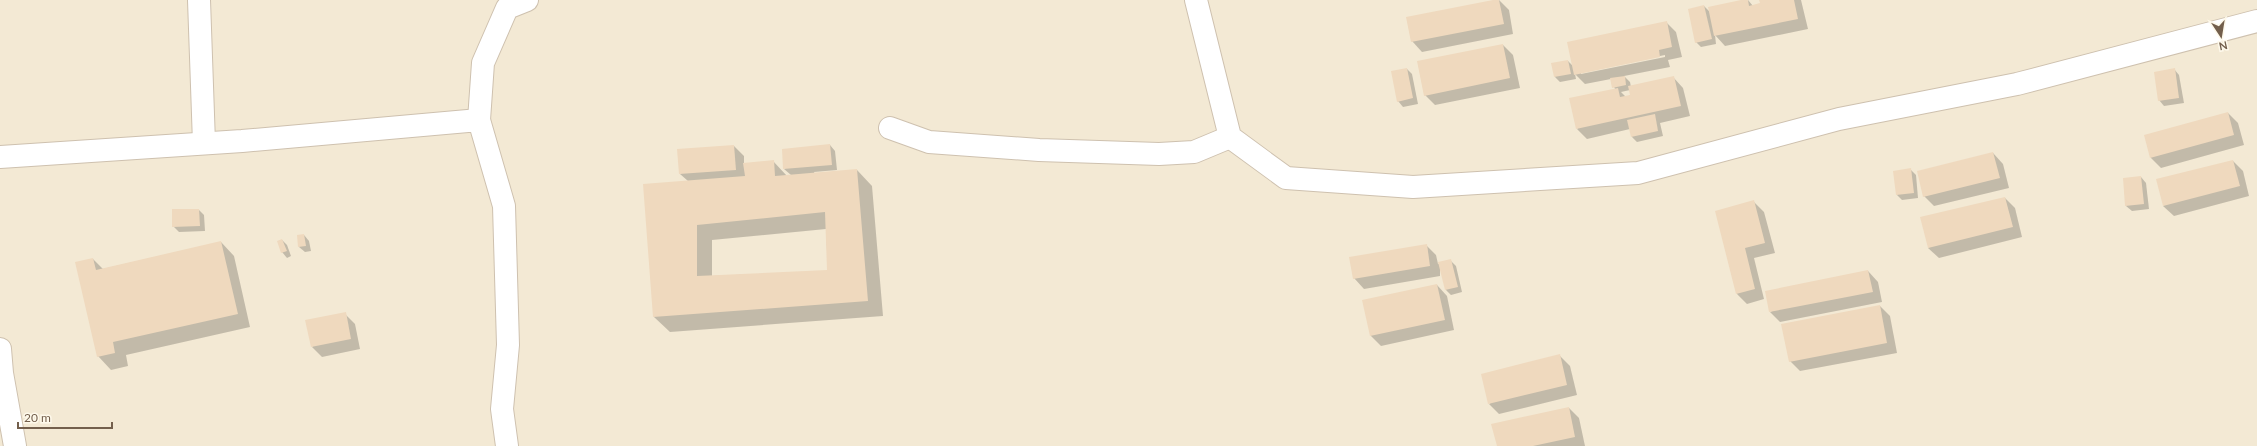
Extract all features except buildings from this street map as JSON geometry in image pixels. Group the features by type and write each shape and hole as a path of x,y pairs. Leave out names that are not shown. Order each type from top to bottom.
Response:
{"street":[{"path":"199,0 204,143"},
{"path":"507,446 502,409 508,345 504,206 479,120 483,63 507,8 527,0"},
{"path":"1196,0 1230,137 1286,178 1414,187 1638,173 1839,119 2017,84 2257,21"},
{"path":"0,157 204,143 479,120"},
{"path":"890,128 929,142 1039,150 1159,154 1194,152 1230,137"},
{"path":"0,349 2,373 15,446"}],"shaded area":[{"path":"0,0 2257,0 2257,446 0,446"}]}
